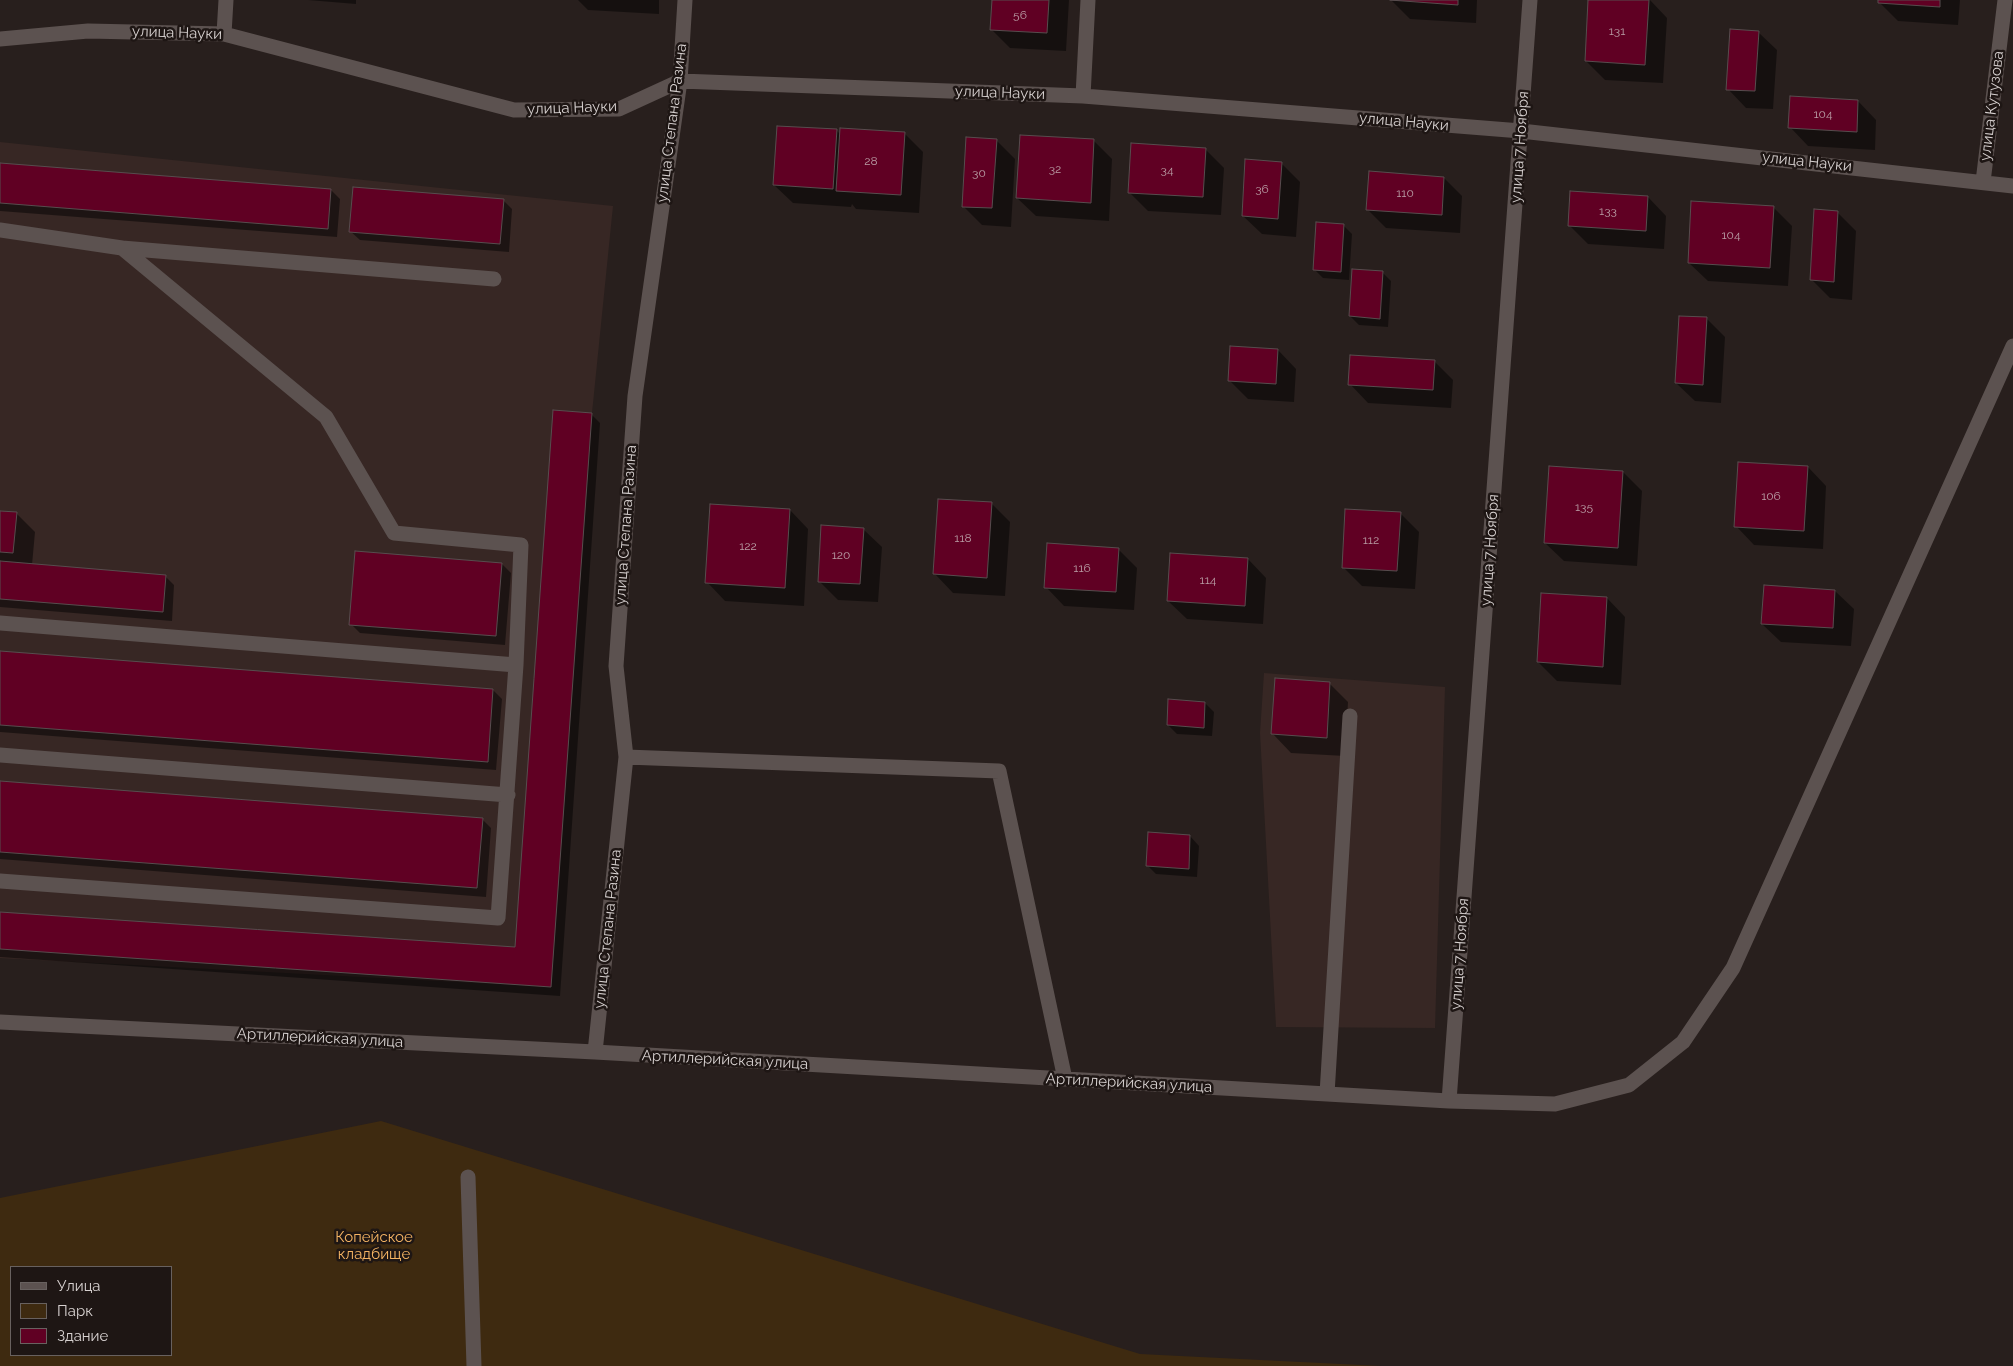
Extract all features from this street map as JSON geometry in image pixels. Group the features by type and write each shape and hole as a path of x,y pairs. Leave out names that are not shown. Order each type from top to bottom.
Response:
{"street":[{"path":"224,34 226,0"},
{"name":"улица Степана Разина","path":"595,1052 626,757 616,666 635,396 680,81 685,0"},
{"path":"1084,96 1088,0"},
{"name":"улица 7 Ноября","path":"1449,1101 1522,131 1530,0"},
{"name":"улица Кутузова","path":"1982,182 2005,0"},
{"name":"улица Науки","path":"0,39 88,31 224,34 514,110 619,109 680,81 1084,96 1522,131 2013,186"},
{"path":"0,230 122,248 494,279"},
{"path":"0,881 498,918 516,666 521,544 394,534 326,417 122,248"},
{"name":"Артиллерийская улица","path":"0,1022 595,1052 1449,1101 1554,1104 1628,1084 1683,1042 1733,968 2013,346"},
{"path":"0,623 516,666"},
{"path":"1327,1094 1350,716"},
{"path":"0,755 508,795"},
{"path":"626,757 999,771 1065,1079"},
{"path":"468,1177 474,1366"}],"shaded area":[{"path":"0,142 613,206 592,413 551,987 0,958"},
{"path":"1264,673 1445,687 1435,1028 1276,1027 1260,733"}],"green space":[{"name":"Копейское кладбище","path":"381,1121 1140,1354 1381,1366 0,1366 0,1198"}],"building":[{"path":"992,0 1049,0 1047,33 990,30"},
{"path":"1390,0 1458,0 1458,5"},
{"path":"1588,0 1649,0 1645,65 1585,61"},
{"path":"1878,0 1940,0 1940,7 1878,3"},
{"path":"1730,29 1759,31 1755,91 1726,90"},
{"path":"1790,96 1858,100 1857,132 1788,128"},
{"path":"777,126 837,129 833,189 773,185"},
{"path":"840,128 905,132 901,195 836,191"},
{"path":"1020,135 1094,139 1091,203 1016,198"},
{"path":"966,137 997,139 992,208 962,207"},
{"path":"1131,143 1206,148 1203,197 1128,193"},
{"path":"1245,159 1282,162 1278,219 1242,216"},
{"path":"0,163 331,189 328,229 0,203"},
{"path":"1369,171 1444,177 1442,215 1366,210"},
{"path":"353,187 504,199 500,244 349,232"},
{"path":"1570,191 1648,196 1646,231 1568,226"},
{"path":"1691,201 1774,206 1770,268 1688,263"},
{"path":"1814,209 1838,211 1834,282 1810,280"},
{"path":"1316,222 1344,224 1341,272 1313,270"},
{"path":"1352,269 1383,271 1380,319 1349,316"},
{"path":"1679,316 1707,317 1703,385 1675,383"},
{"path":"1230,346 1278,349 1276,384 1228,381"},
{"path":"1350,355 1435,360 1433,390 1348,385"},
{"path":"553,410 592,413 551,987 0,949 0,912 515,947"},
{"path":"1738,462 1808,466 1804,531 1734,527"},
{"path":"1549,466 1623,471 1618,548 1544,543"},
{"path":"938,499 992,502 987,578 933,574"},
{"path":"710,504 790,509 785,588 705,583"},
{"path":"1345,509 1401,512 1397,571 1342,568"},
{"path":"0,511 17,512 13,553 0,552"},
{"path":"821,525 864,528 860,584 818,582"},
{"path":"1047,543 1119,548 1116,592 1044,588"},
{"path":"355,551 502,563 496,636 349,625"},
{"path":"1170,553 1248,558 1245,606 1167,601"},
{"path":"0,561 166,575 163,612 0,599"},
{"path":"1764,585 1835,590 1833,628 1761,624"},
{"path":"1541,593 1607,597 1603,667 1537,662"},
{"path":"0,651 493,689 488,762 0,725"},
{"path":"1275,678 1330,682 1327,738 1271,734"},
{"path":"1168,699 1205,702 1204,728 1167,725"},
{"path":"0,781 483,818 477,888 0,852"},
{"path":"1148,832 1190,835 1189,869 1146,866"}]}
